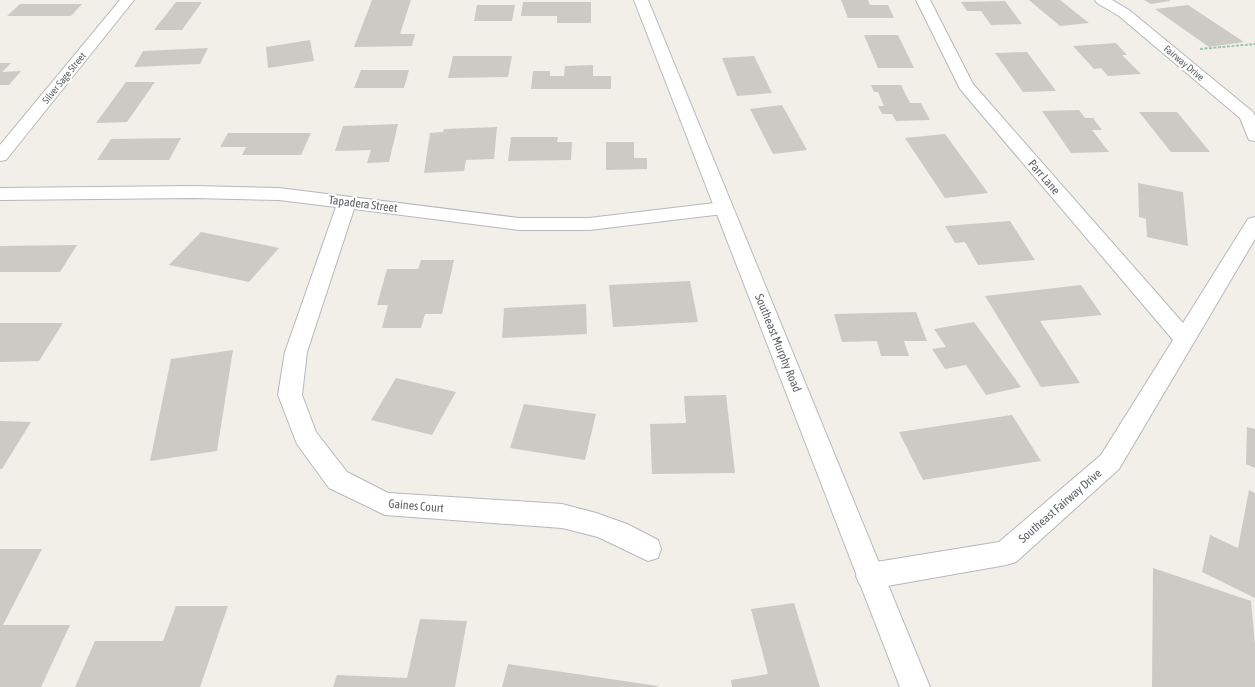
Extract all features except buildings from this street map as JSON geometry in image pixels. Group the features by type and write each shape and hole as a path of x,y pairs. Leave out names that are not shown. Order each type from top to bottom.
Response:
{"street":[{"name":"Silver Sage Street","path":"0,156 127,0"},
{"name":"Southeast Murphy Road","path":"641,0 915,687"},
{"name":"Parr Lane","path":"923,0 966,86 1185,340"},
{"name":"Fairway Drive","path":"1102,0 1124,12 1247,116 1255,136"},
{"name":"Tapadera Street","path":"0,194 194,192 279,194 519,224 589,224 723,208"},
{"name":"Gaines Court","path":"347,202 296,352 290,395 306,437 338,480 385,504 562,516 581,519 615,531 648,549"},
{"path":"1185,340 1255,223"},
{"name":"Southeast Fairway Drive","path":"870,576 1006,553 1110,462 1185,340"}],"path":[{"path":"1170,51 1255,44"}]}
